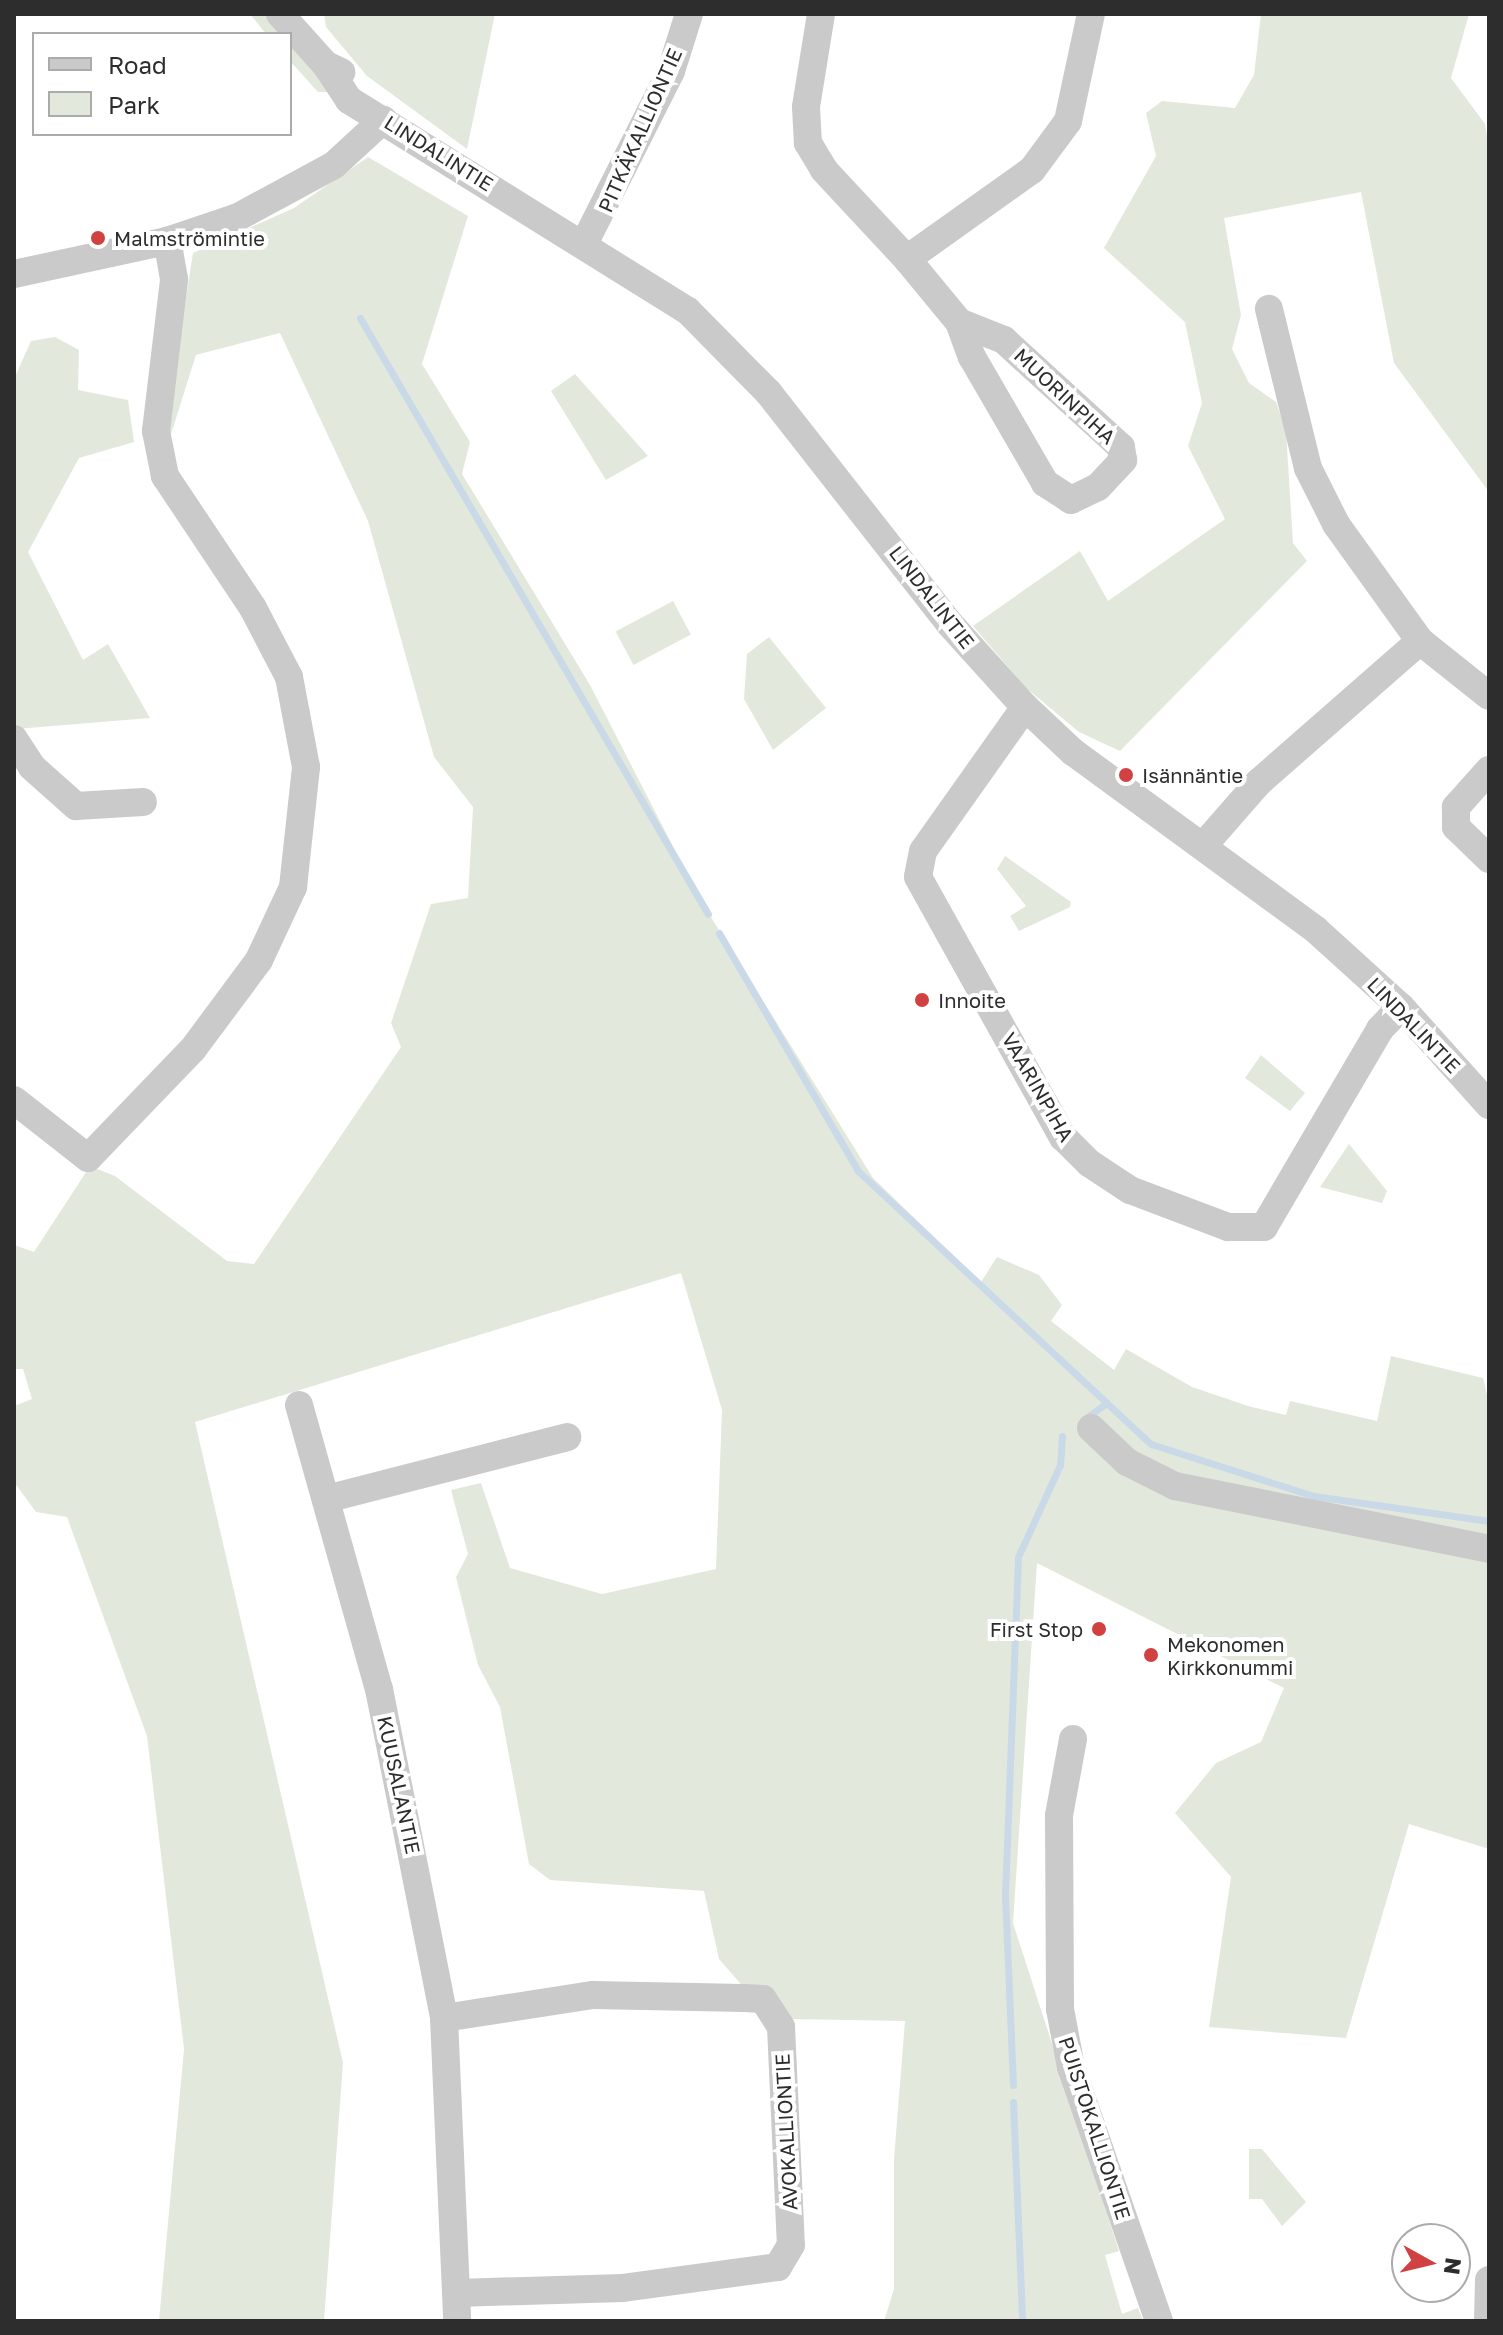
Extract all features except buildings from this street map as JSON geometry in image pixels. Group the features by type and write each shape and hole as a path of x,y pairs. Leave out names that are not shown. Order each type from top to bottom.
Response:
{"street":[{"name":"LINDALINTIE","path":"280,14 326,65 341,93 585,242 688,311 768,392 949,623 1025,707 1316,930 1401,1007 1489,1105"},
{"name":"PITKÄKALLIONTIE","path":"585,242 671,71 689,14"},
{"name":"MUORINPIHA","path":"821,14 806,107 808,143 824,170 907,259 959,322 972,357 1045,483 1071,500 1098,487 1123,460 1121,447 1004,340 959,322"},
{"path":"907,259 1032,170 1068,121 1091,14"},
{"path":"14,274 167,241 298,189 375,113"},
{"path":"14,1100 88,1158 193,1049 259,960 293,887 306,767 289,677 253,608 165,476 156,431 174,279 167,241"},
{"path":"1269,309 1308,468 1336,524 1420,641 1489,696"},
{"path":"1203,846 1259,782 1420,641"},
{"name":"VAARINPIHA","path":"1025,707 923,851 918,877 1063,1137 1089,1163 1130,1190 1228,1227 1264,1227 1380,1029 1401,1007"},
{"path":"14,739 32,767 76,806 143,802"},
{"path":"1489,770 1456,807 1456,827 1489,859"},
{"name":"KUUSALANTIE","path":"299,1405 330,1498 400,1781 444,2018 458,2307"},
{"path":"1091,1428 1127,1462 1175,1486 1489,1549"},
{"path":"330,1498 567,1437"},
{"name":"PUISTOKALLIONTIE","path":"1073,1739 1059,1815 1060,2009 1071,2067 1159,2321"},
{"name":"AVOKALLIONTIE","path":"444,2018 593,1995 744,1998 763,1999 781,2027 791,2245 778,2267 458,2307"},
{"path":"1488,2321 1489,2280"}],"green space":[{"path":"250,14 268,14 284,32 264,32"},
{"path":"324,14 495,14 467,149 367,76 326,27"},
{"path":"1261,14 1469,14 1451,78 1485,124 1489,148 1489,492 1394,363 1361,192 1224,218 1241,315 1232,349 1249,383 1276,402 1286,431 1293,543 1307,561 1120,751 1079,732 1025,687 973,626 1080,551 1108,601 1225,519 1188,446 1202,403 1185,322 1104,248 1156,156 1146,113 1162,101 1235,108 1254,75"},
{"path":"292,42 331,92 318,92 292,63"},
{"path":"368,157 468,216 422,364 470,442 462,474 590,685 701,901 873,1178 981,1282 997,1257 1039,1275 1062,1305 1051,1321 1114,1370 1126,1349 1192,1387 1248,1406 1286,1415 1290,1401 1377,1421 1391,1356 1483,1378 1489,1403 1489,1849 1409,1824 1346,2038 1209,2027 1231,1877 1175,1813 1216,1763 1261,1742 1284,1688 1037,1563 1013,1923 1119,2251 1105,2255 1122,2314 1138,2308 1143,2321 884,2321 894,2289 894,2159 905,2021 790,2019 746,1990 719,1959 704,1891 550,1880 529,1864 500,1707 478,1665 456,1577 468,1554 451,1490 481,1483 510,1568 602,1594 716,1569 722,1410 681,1273 195,1422 343,2063 324,2321 159,2321 184,2049 147,1736 67,1517 36,1512 14,1482 14,1406 32,1399 23,1369 14,1369 14,1245 34,1252 90,1166 115,1176 227,1261 254,1264 401,1047 391,1023 431,904 468,898 473,807 434,757 368,521 280,333 196,355 171,434 165,432 193,253 294,208"},
{"path":"55,337 79,350 78,390 128,400 134,442 79,458 28,552 83,660 108,644 150,718 16,729 14,379 31,341"},
{"path":"575,374 648,456 606,480 551,391"},
{"path":"673,601 691,635 633,665 616,632"},
{"path":"769,637 826,708 773,750 744,699 747,654"},
{"path":"1005,856 1071,902 1070,907 1019,931 1010,916 1026,906 997,869"},
{"path":"1261,1055 1305,1093 1290,1111 1245,1078"},
{"path":"1349,1144 1387,1191 1382,1203 1320,1187"},
{"path":"1249,2149 1262,2149 1306,2202 1282,2226 1262,2199 1249,2199"}],"waterway":[{"path":"360,318 708,914"},
{"path":"719,933 858,1171 1151,1444 1314,1496 1489,1521"},
{"path":"1086,1418 1107,1403"},
{"path":"1013,2085 1005,1896 1018,1557 1060,1465 1062,1436"},
{"path":"1013,2102 1022,2321"}],"place":[{"name":"Malmströmintie","path":"98,238"},
{"name":"Isännäntie","path":"1126,775"},
{"name":"Innoite","path":"922,1000"},
{"name":"First Stop","path":"1099,1629"},
{"name":"Mekonomen Kirkkonummi","path":"1151,1655"}]}
